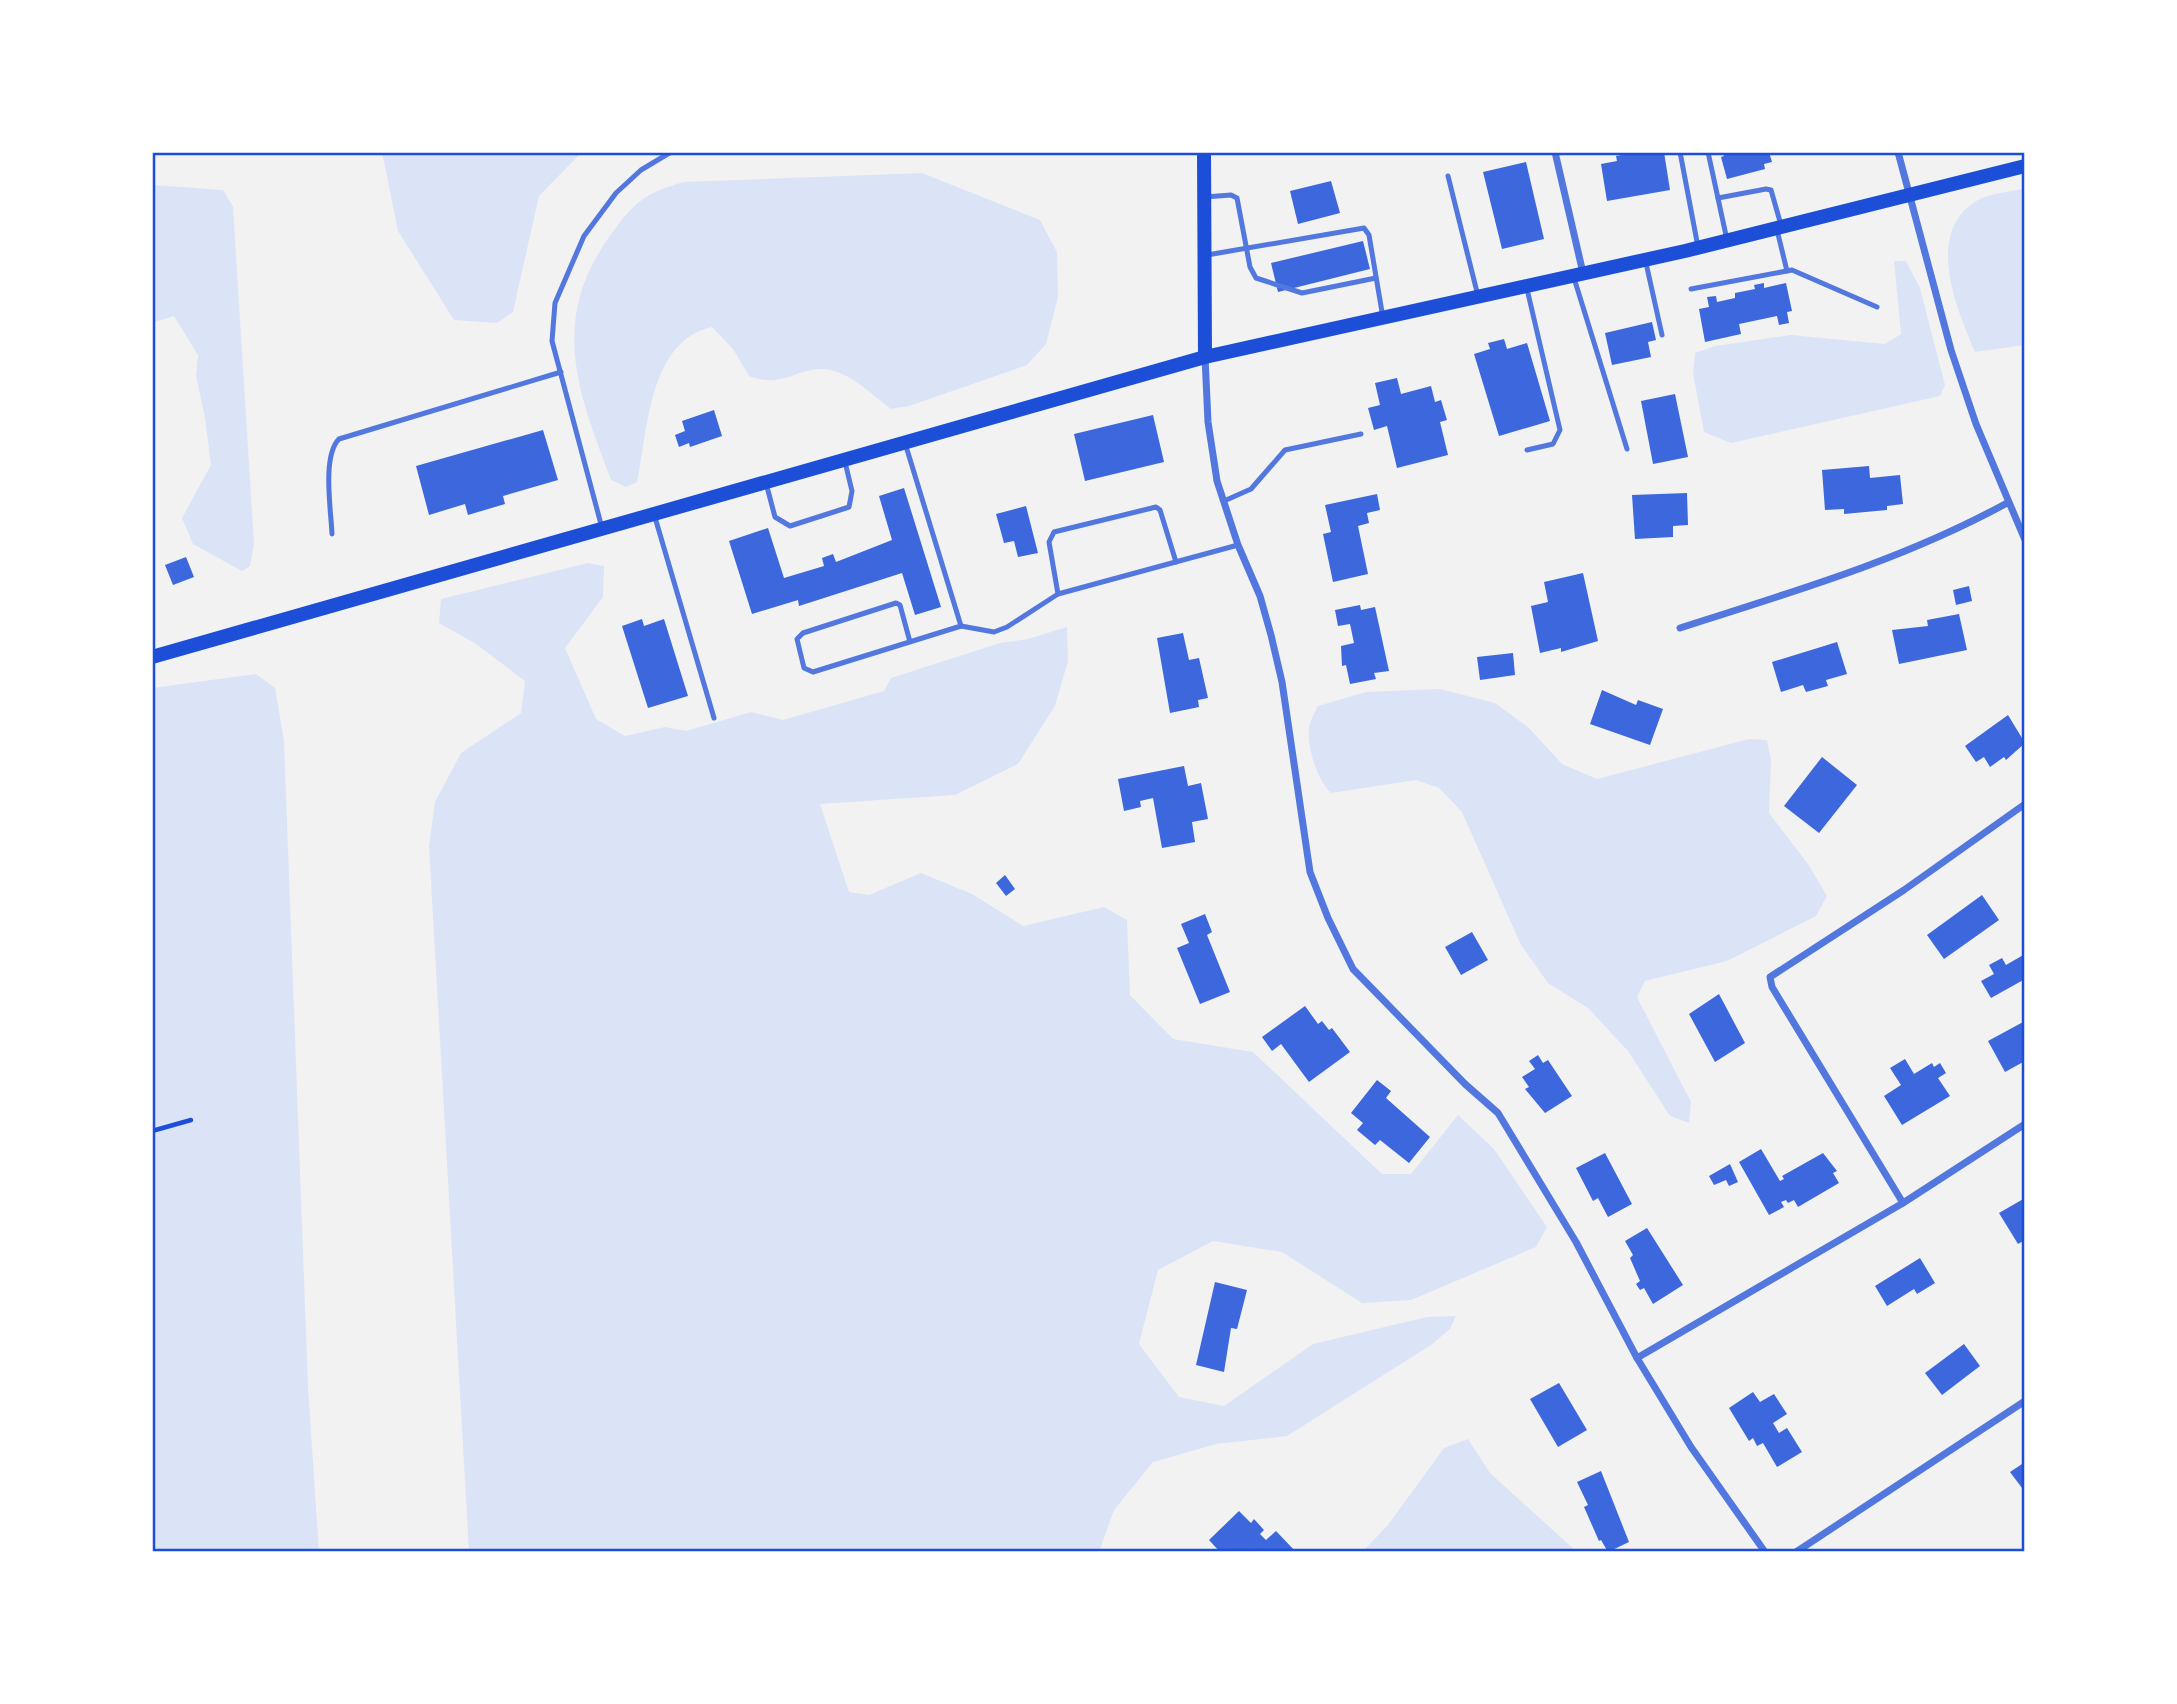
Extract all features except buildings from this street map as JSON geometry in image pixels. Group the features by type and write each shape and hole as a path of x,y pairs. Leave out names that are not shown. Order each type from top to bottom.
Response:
{"main road":[{"path":"1204,152 1205,357"},
{"path":"152,657 1205,357 1645,260 2025,166"}],"street":[{"path":"1555,152 1578,274"},
{"path":"1898,152 1951,350 2007,503 2025,540"},
{"path":"1205,357 1208,422 1224,501 1238,545 1260,596 1271,635 1282,682 1310,872 1328,918 1353,969 1465,1084 1498,1113 1576,1242 1637,1358 1691,1447 1765,1552"},
{"path":"1680,628 1871,566 1963,527 2007,503"},
{"path":"1903,1203 1772,987 1770,977 1904,890 2025,804"},
{"path":"1637,1358 1903,1203 2025,1124"},
{"path":"1796,1552 2025,1401"}],"lane":[{"path":"603,529 561,372 551,323 555,303 570,262 584,236 616,193 641,170 671,152"},
{"path":"1680,152 1698,247"},
{"path":"1708,152 1727,240"},
{"path":"1448,176 1478,296"},
{"path":"1718,198 1766,188 1771,190 1787,271"},
{"path":"1205,197 1231,195 1237,198 1246,248 1256,278 1290,292 1301,293 1376,278"},
{"path":"1205,256 1361,227 1369,235 1383,317"},
{"path":"1645,260 1662,335"},
{"path":"1691,289 1787,271 1798,272 1877,307"},
{"path":"1578,274 1627,449"},
{"path":"1527,286 1560,430 1553,444 1527,450"},
{"path":"332,534 329,458 333,445 339,439 561,372"},
{"path":"1224,501 1251,489 1285,450 1362,434"},
{"path":"905,443 961,626"},
{"path":"766,483 779,522 790,526 844,511 851,502 845,460"},
{"path":"1058,594 1051,537 1054,533 1152,506 1160,510 1177,562"},
{"path":"654,514 714,718"},
{"path":"910,642 900,606 896,603 803,633 797,639 804,668 813,672 910,642 961,626 993,632 1058,594 1238,545"}],"path":[{"path":"152,1131 191,1120"}],"shaded area":[{"path":"382,152 582,152 539,196 513,312 497,323 454,320 398,231"},
{"path":"922,173 1040,220 1057,252 1058,297 1046,344 1027,365 909,406 891,409 860,384 833,371 805,371 771,380 749,376 733,349 712,327 691,336 675,350 663,369 649,415 637,482 626,487 611,480 580,387 575,357 575,328 579,298 591,268 609,237 640,201 659,190 684,182"},
{"path":"152,185 223,190 233,207 254,544 250,566 242,571 193,544 182,518 211,465 196,376 198,355 174,316 152,323"},
{"path":"2025,188 2025,345 1975,352 1960,315 1949,272 1948,251 1952,231 1961,214 1978,200"},
{"path":"1894,261 1906,261 1920,288 1945,385 1940,396 1731,443 1704,432 1693,373 1695,353 1715,346 1791,335 1885,344 1901,334"},
{"path":"588,563 604,566 603,597 565,648 596,719 625,736 665,727 686,731 751,712 783,720 884,691 891,678 1000,643 1028,639 1067,627 1068,661 1055,706 1018,764 955,795 820,804 849,892 869,895 921,873 972,894 1023,926 1104,907 1127,920 1130,995 1173,1039 1253,1052 1382,1174 1411,1174 1458,1115 1494,1149 1547,1227 1536,1247 1411,1300 1362,1303 1282,1252 1213,1241 1158,1270 1139,1344 1179,1397 1224,1406 1313,1344 1427,1317 1456,1316 1450,1329 1431,1345 1287,1436 1216,1444 1153,1462 1114,1510 1099,1552 469,1552 429,846 435,802 461,753 521,713 525,681 476,644 439,623 441,599"},
{"path":"256,674 275,688 284,741 308,1386 319,1552 152,1552 152,688"},
{"path":"1440,689 1495,703 1529,728 1562,764 1597,779 1749,739 1767,740 1771,760 1769,813 1808,864 1827,896 1816,916 1727,961 1645,981 1637,997 1691,1102 1689,1123 1670,1116 1628,1051 1588,1008 1548,983 1521,945 1462,812 1439,788 1416,780 1331,793 1321,780 1314,763 1309,736 1310,722 1318,706 1366,692"},
{"path":"1468,1439 1490,1473 1577,1552 1362,1552 1388,1525 1444,1448"}]}
